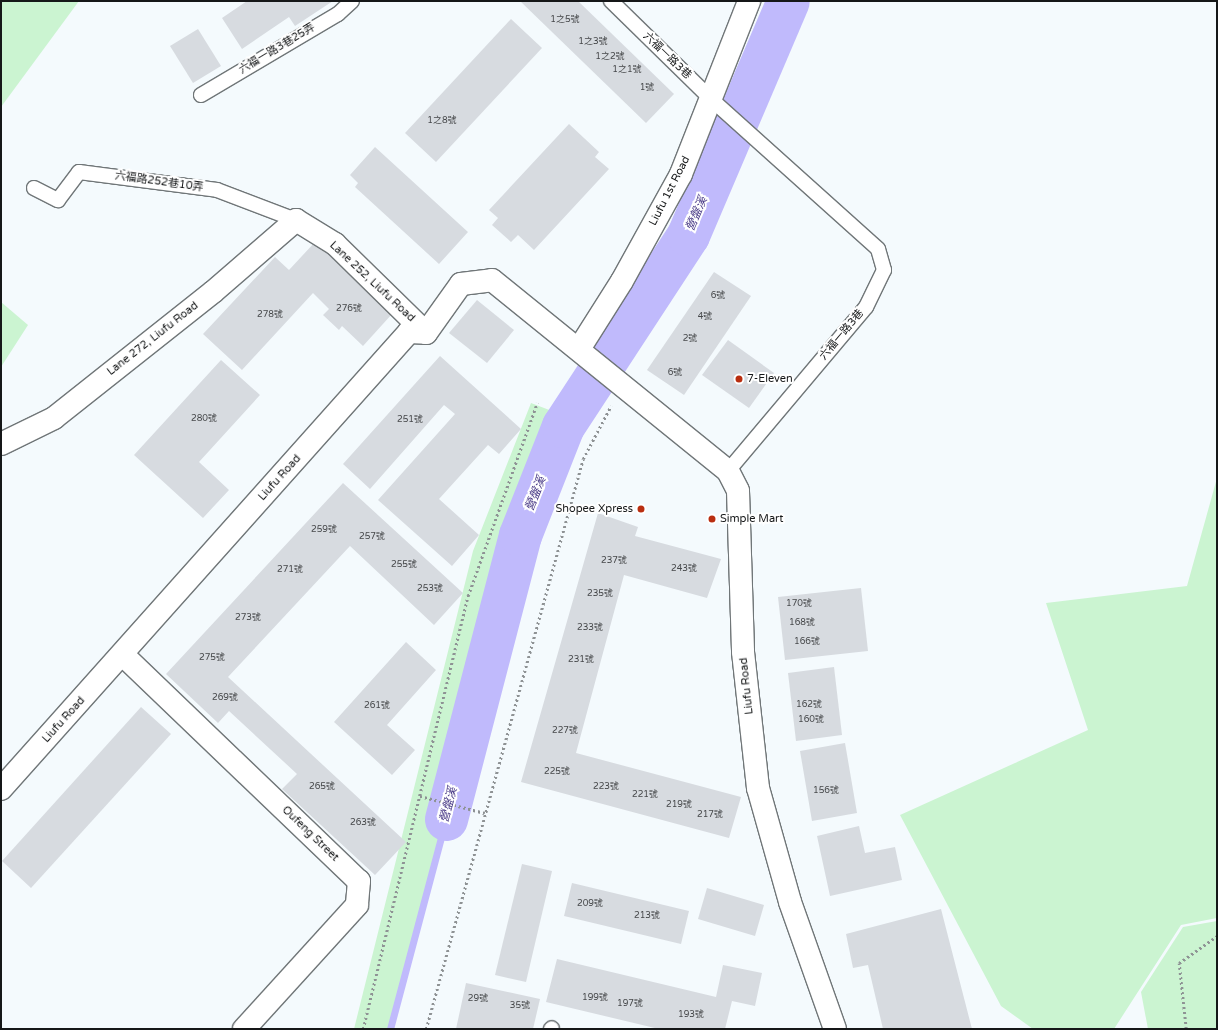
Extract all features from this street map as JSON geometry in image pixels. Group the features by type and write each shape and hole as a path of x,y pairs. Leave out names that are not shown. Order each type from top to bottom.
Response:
{"street":[{"name":"Liufu 1st Road","path":"580,350 622,281 718,105 749,1"},
{"name":"Lane 252, Liufu Road","path":"296,220 335,244 426,333"},
{"name":"Lane 272, Liufu Road","path":"1,444 54,418 213,292 296,220"},
{"path":"426,333 460,284 492,280 580,350"},
{"name":"Liufu Road","path":"1,789 123,655 409,332 426,333"},
{"name":"Liufu Road","path":"580,350 728,471 738,491 743,652 758,788 790,902 835,1029"},
{"name":"Oufeng Street","path":"123,655 359,881 356,906 244,1029"}],"lane":[{"name":"六福一路3巷25弄","path":"201,95 338,14 352,1"},
{"name":"六福一路3巷","path":"611,1 718,105 878,249 884,270 866,307 728,471"},
{"name":"六福路252巷10弄","path":"34,188 58,200 79,172 217,190 296,220"}],"path":[{"path":"426,1029 484,813 583,459 622,384"},
{"path":"363,1029 421,796 468,596 537,402"},
{"path":"421,796 484,813"},
{"path":"1186,1029 1179,963 1217,936"}],"green space":[{"path":"1,1 79,1 1,107"},
{"path":"1,302 28,325 1,367"},
{"path":"531,403 565,416 519,535 389,1029 354,1029 473,551"},
{"path":"1217,478 1217,918 1181,925 1114,1029 1033,1029 1001,1006 900,815 1088,730 1046,603 1187,586"},
{"path":"1217,921 1217,1029 1148,1029 1141,992 1183,927"}],"building":[{"path":"247,1 333,1 295,26 289,17 242,49 222,18"},
{"path":"520,1 578,1 674,94 646,123"},
{"path":"511,19 542,48 436,162 405,133"},
{"path":"198,29 221,66 193,83 170,46"},
{"path":"569,124 599,152 595,157 609,169 534,250 518,235 511,242 492,225 498,218 489,210"},
{"path":"375,147 468,232 439,264 355,187 358,183 350,175"},
{"path":"315,242 392,314 363,346 342,326 339,330 323,315 329,309 313,293 242,370 203,334 275,257 289,270"},
{"path":"714,272 751,296 684,395 647,370"},
{"path":"477,300 514,330 487,363 449,333"},
{"path":"728,340 774,373 749,408 702,375"},
{"path":"440,356 521,429 499,454 488,445 439,499 479,535 452,566 378,500 455,414 444,405 370,489 343,464"},
{"path":"221,360 260,395 199,462 229,490 203,518 134,455"},
{"path":"343,483 463,593 434,625 350,546 228,677 406,842 375,875 282,789 297,774 229,711 218,723 166,674"},
{"path":"598,513 638,527 635,536 721,559 707,598 624,575 576,753 741,797 729,838 521,782"},
{"path":"861,588 868,651 785,660 778,597"},
{"path":"406,642 436,670 387,725 415,750 392,775 334,722"},
{"path":"834,667 842,735 796,741 788,673"},
{"path":"141,707 171,734 31,888 2,861"},
{"path":"845,743 857,813 812,821 800,751"},
{"path":"859,826 865,853 895,847 902,880 830,896 817,836"},
{"path":"522,864 552,871 526,982 495,975"},
{"path":"572,883 689,911 681,944 564,916"},
{"path":"707,888 764,905 755,936 698,919"},
{"path":"941,909 972,1029 883,1029 868,965 853,968 846,934"},
{"path":"557,959 716,997 723,965 762,973 755,1006 732,1001 725,1029 659,1029 546,1002"},
{"path":"466,983 540,999 533,1029 456,1029"}],"waterway":[{"name":"營盤溪","path":"446,819 520,535 563,426 688,235 788,1"},
{"name":"營盤溪","path":"390,1029 446,819"}],"place":[{"name":"7-Eleven","path":"739,379"},
{"name":"Shopee Xpress","path":"641,509"},
{"name":"Simple Mart","path":"712,519"}]}
